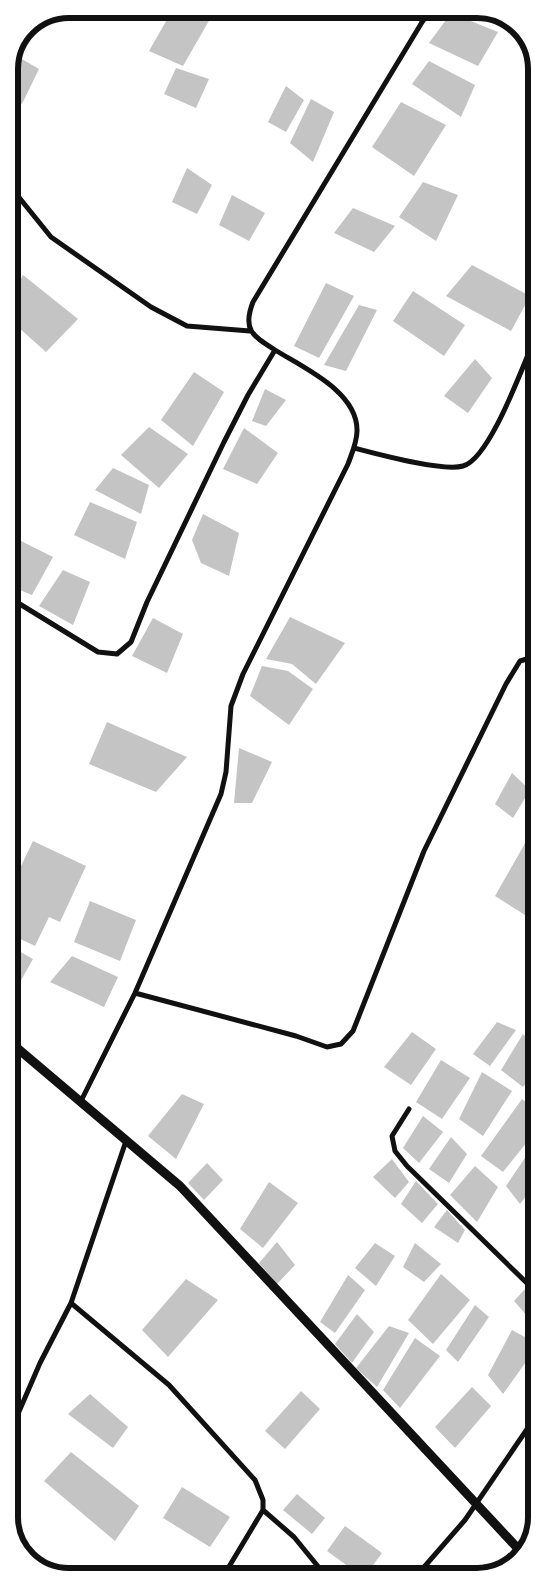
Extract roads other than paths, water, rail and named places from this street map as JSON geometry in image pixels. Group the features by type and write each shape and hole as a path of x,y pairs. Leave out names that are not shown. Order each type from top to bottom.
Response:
{"street":[{"path":"419,18 423,21"},
{"path":"250,331 248,320 253,302 425,18"},
{"path":"18,196 51,237 151,307 187,326 250,331 275,350 317,376 344,396 353,409 358,430 348,464 243,674 231,706 226,772 221,794 135,993 80,1103"},
{"path":"18,603 98,652 117,654 126,648 248,395 275,350"},
{"path":"354,448 414,462 464,466 476,458 490,442 528,352"},
{"path":"135,993 296,1036 327,1047 341,1044 353,1031 424,851 506,684 520,661 528,659"},
{"path":"18,1049 180,1186 517,1548"},
{"path":"410,1109 392,1136 395,1151 528,1284"},
{"path":"18,1414 40,1363 71,1303 126,1141"},
{"path":"71,1303 170,1385 255,1480 264,1500 263,1510 229,1567"},
{"path":"424,1568 451,1538 528,1427"},
{"path":"263,1510 294,1538 319,1568"}]}
